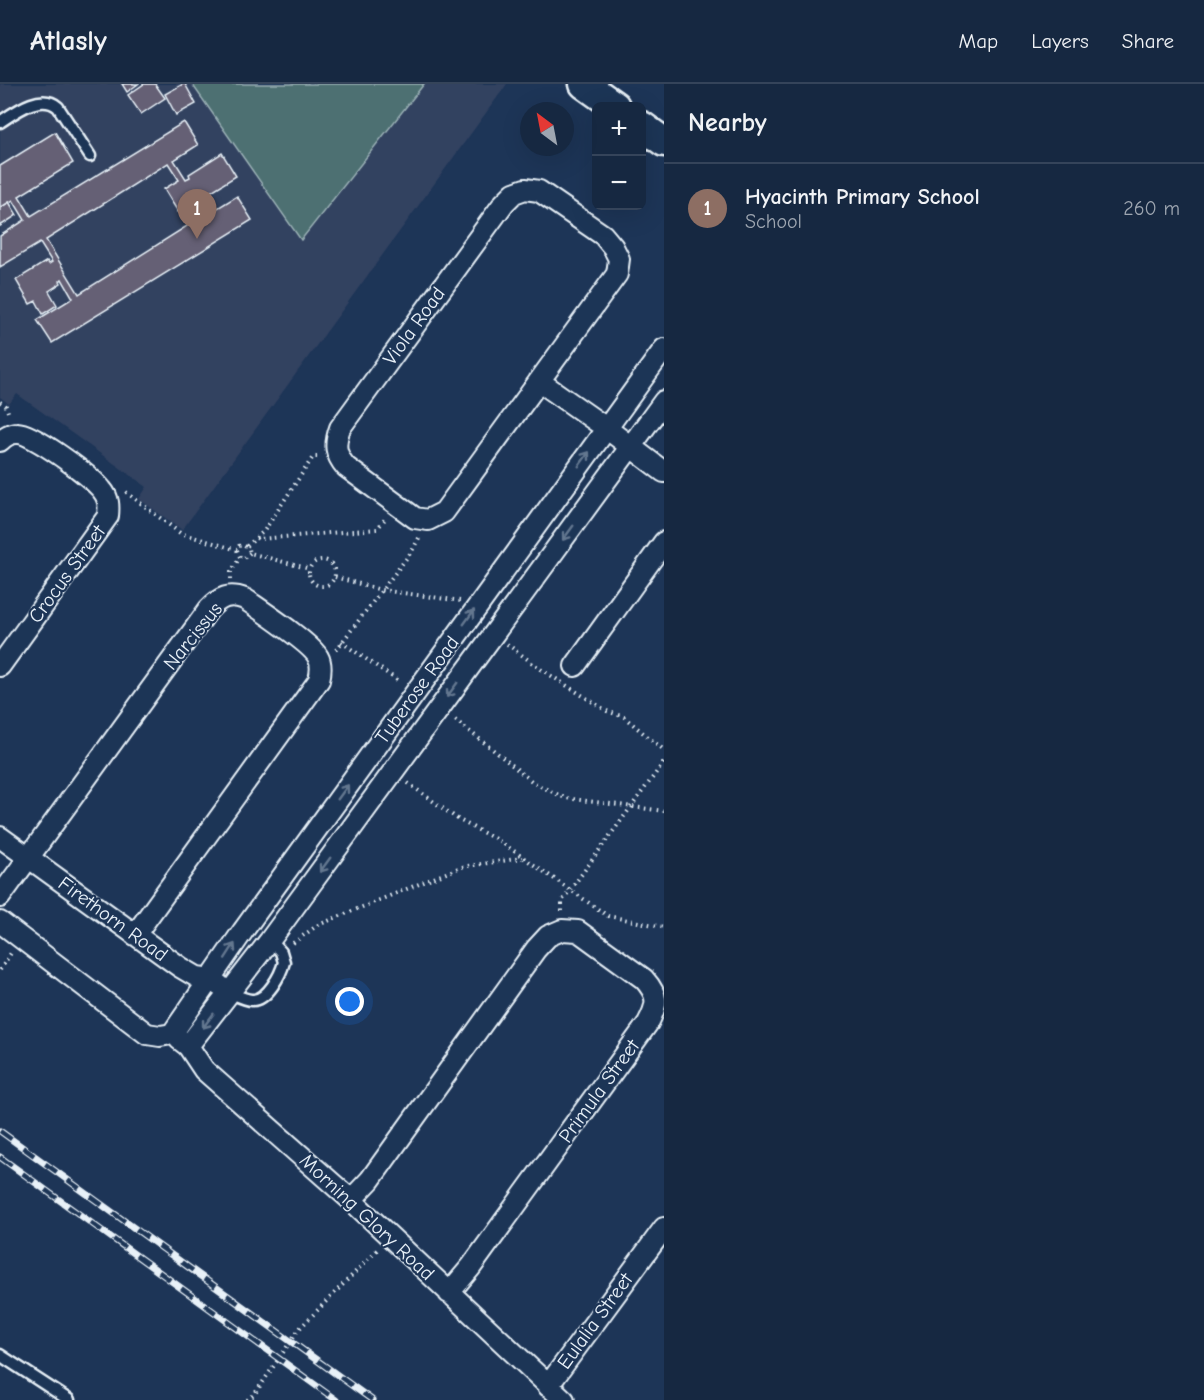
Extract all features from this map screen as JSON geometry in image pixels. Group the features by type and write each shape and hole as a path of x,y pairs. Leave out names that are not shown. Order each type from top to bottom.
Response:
{"main road":[{"path":"584,84 609,102"},
{"path":"646,129 664,142"}],"street":[{"name":"Viola Road","path":"525,189 539,190 603,235 614,247 620,259 617,274 539,381 444,512 428,519 415,518 346,467 337,456 335,442 340,428 504,203 514,193 525,189"},
{"name":"Tuberose Road","path":"172,1034 243,931 664,349"},
{"path":"539,381 664,472"},
{"name":"Tuberose Road","path":"188,1046 230,992 276,946 393,771 664,401"},
{"name":"Crocus Street","path":"0,441 15,433 36,439 102,488 109,504 108,516 0,666"},
{"path":"574,666 664,542"},
{"name":"Narcissus","path":"2,890 29,858 209,609 219,599 233,595 245,598 318,656 322,669 319,680 135,935"},
{"name":"Firethorn Road","path":"0,837 189,973 211,979 230,992"},
{"path":"0,922 147,1034 160,1036 172,1034"},
{"name":"Primula Street","path":"351,1200 370,1180 529,958 548,936 562,930 578,931 644,979 653,989 656,999 655,1010 648,1023 471,1267 449,1293"},
{"name":"Morning Glory Road","path":"172,1034 188,1046 204,1070 351,1200 564,1400"},
{"name":"Eulalia Street","path":"548,1386 664,1228"}],"lane":[{"path":"0,122 30,105 51,103 58,107 90,156"},
{"path":"230,992 250,1000 259,999 267,994 284,966 276,946"},
{"path":"0,1355 69,1400"}],"path":[{"path":"0,402 6,406"},
{"path":"237,550 239,546 247,546 264,531 313,457"},
{"path":"118,486 180,533 237,550"},
{"path":"256,538 260,540 377,529 398,506"},
{"path":"247,546 250,553"},
{"path":"237,550 240,557"},
{"path":"335,650 412,551"},
{"path":"240,557 244,558 250,553"},
{"path":"250,553 310,569"},
{"path":"231,572 240,557"},
{"path":"318,560 329,561 336,571 335,576 327,585 316,584 309,575 310,569 318,560"},
{"path":"335,576 381,590 460,600 466,605"},
{"path":"341,642 406,686"},
{"path":"447,714 534,783 565,798 664,811"},
{"path":"624,717 664,750"},
{"path":"561,900 664,762"},
{"path":"393,771 459,820 501,842 608,916 664,927"},
{"path":"276,946 318,925 461,867 523,858"},
{"path":"246,1400 254,1395 299,1329 390,1237"}],"shaded area":[{"path":"0,84 507,84 182,530 139,499 147,487 17,394 9,404 0,397"}],"green space":[{"path":"192,84 424,84 301,240"}],"building":[{"path":"122,84 138,84 127,92"},
{"path":"144,84 155,84 165,98 141,114 128,95"},
{"path":"183,84 196,104 176,115 165,94"},
{"path":"184,122 198,145 174,160 186,179 190,177 189,174 222,153 236,176 202,197 200,194 196,196 208,214 237,196 252,220 52,343 37,320 73,298 62,279 61,283 49,291 57,305 43,314 36,301 30,304 16,280 47,261 49,264 52,262 40,243 0,267 0,236 25,220 13,200 0,208 0,166 55,132 73,163 19,196 31,216","holes":["168,163 179,180 164,189 178,212 194,202 203,216 79,294 46,240"]},
{"path":"9,202 17,215 0,226 0,208"}],"railway":[{"path":"0,1131 372,1400"},
{"path":"0,1157 336,1400"}],"place":[{"name":"Hyacinth Primary School","path":"197,239"}]}
